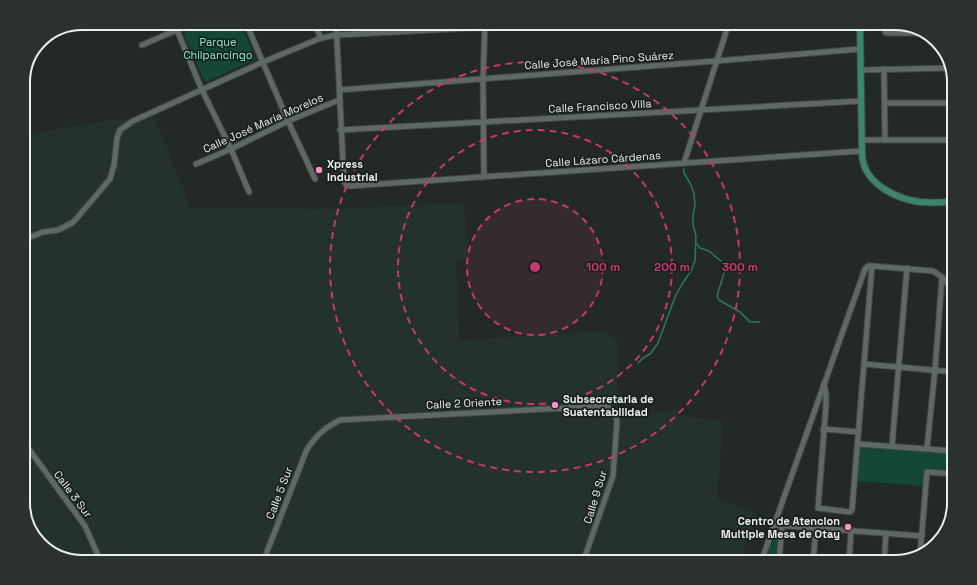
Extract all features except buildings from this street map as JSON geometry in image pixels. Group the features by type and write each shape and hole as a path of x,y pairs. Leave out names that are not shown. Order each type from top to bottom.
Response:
{"main road":[{"path":"860,30 861,140 863,161 870,176 880,186 896,195 910,200 920,202 947,202"}],"street":[{"path":"142,45 177,30 202,90 231,149 249,192"},
{"path":"249,30 288,121 315,179"},
{"path":"317,30 321,38"},
{"path":"336,30 340,130"},
{"path":"30,237 43,232 58,230 72,223 78,218 110,179 114,165 117,138 120,130 132,122 263,62 321,38 336,35 410,30"},
{"path":"484,177 483,79 485,30"},
{"path":"684,164 727,30"},
{"path":"885,30 887,33 912,33"},
{"name":"Calle José María Pino Suárez","path":"339,90 716,62 860,49"},
{"path":"861,70 945,68"},
{"path":"884,69 885,140"},
{"name":"Calle José María Morelos","path":"196,164 231,149 288,121 339,100"},
{"name":"Calle Francisco Villa","path":"340,130 861,101"},
{"path":"885,103 947,103"},
{"name":"Calle Lázaro Cárdenas","path":"340,130 344,181 346,185 350,186 862,151"},
{"path":"861,140 947,140"},
{"path":"824,384 826,399 818,508 850,512 852,510 858,444 870,266"},
{"path":"763,555 863,271 870,266 933,271 942,277 947,283"},
{"path":"892,446 907,268"},
{"path":"927,448 942,277"},
{"path":"864,364 947,371"},
{"name":"Calle 2 Oriente","path":"318,435 330,425 340,420 603,406 614,412"},
{"name":"Calle 9 Sur","path":"585,555 613,476 617,421 614,412"},
{"path":"823,429 858,432"},
{"name":"Calle 5 Sur","path":"265,555 307,449 318,435"},
{"path":"858,444 947,450"},
{"name":"Calle 3 Sur","path":"30,451 85,526 98,555"},
{"path":"921,548 928,472 947,473"},
{"path":"774,525 922,536"},
{"path":"780,555 782,526"},
{"path":"814,555 816,529"},
{"path":"850,555 852,531"},
{"path":"884,555 886,534"}],"shaded area":[{"path":"154,116 191,208 326,209 464,203 469,260 456,262 460,340 604,331 617,341 618,406 626,418 677,409 678,416 723,421 717,499 757,513 742,555 76,555 56,548 45,540 37,529 30,506 30,134 113,120"}],"green space":[{"name":"Parque Chilpancingo","path":"191,30 243,30 256,59 205,82 183,34"},
{"path":"858,444 947,450 947,472 927,471 926,486 855,481"},
{"path":"780,526 778,555 766,555"}],"waterway":[{"path":"638,363 650,354 658,343 675,297 691,271 695,261 696,236 693,225 695,206 694,193 684,173 684,169"},
{"path":"697,244 700,248 709,251 722,262 725,267 717,296 719,300 740,312 750,322 760,322"}],"place":[{"name":"Xpress Industrial","path":"319,170"},
{"name":"Subsecretaria de Suatentabilidad","path":"555,405"},
{"name":"Centro de Atencion Multiple Mesa de Otay","path":"848,527"}]}
